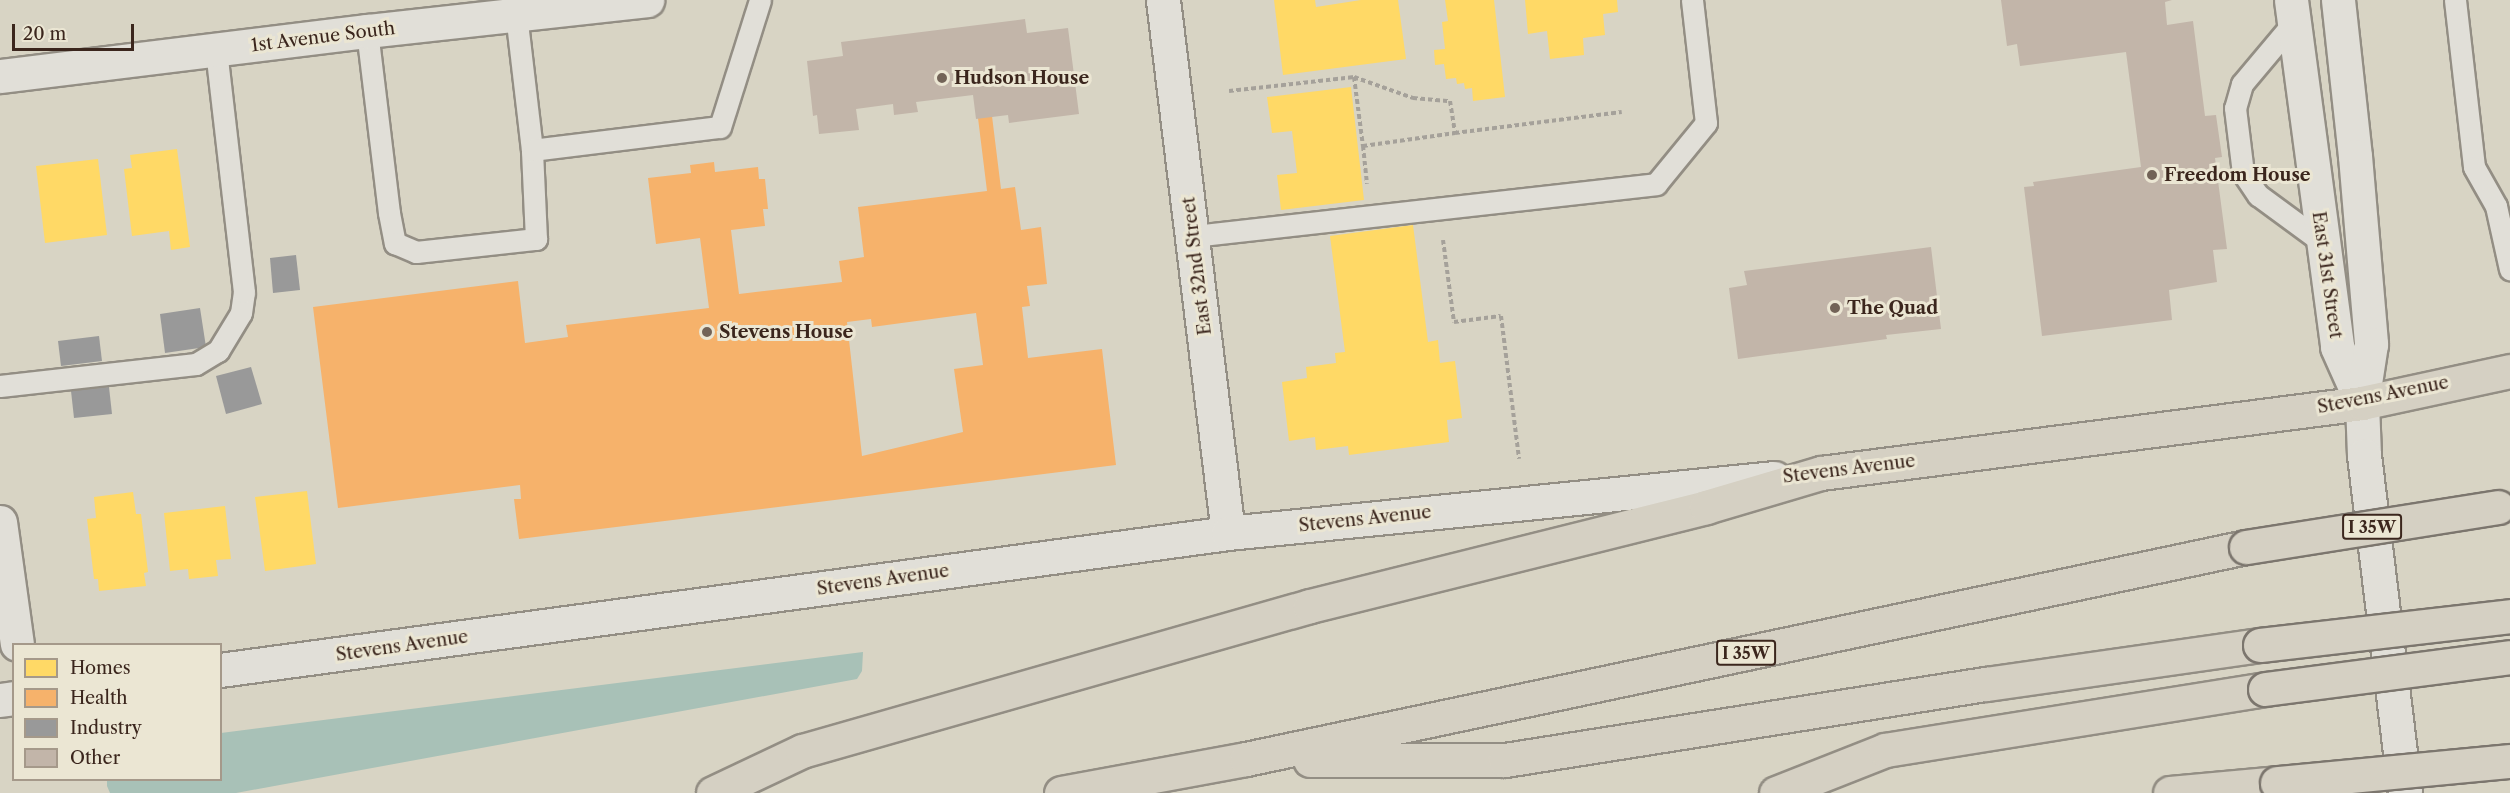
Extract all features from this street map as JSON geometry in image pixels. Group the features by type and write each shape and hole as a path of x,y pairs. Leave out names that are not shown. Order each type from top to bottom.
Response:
{"main road":[{"name":"Stevens Avenue","path":"1821,473 2362,403 2428,386 2510,371"},
{"path":"713,793 802,751 1310,606 1706,507 1821,473"},
{"name":"I 35W","path":"1061,793 1246,759 2246,547 2504,506"},
{"path":"1246,759 1505,760 1986,684 2260,645 2510,616"},
{"path":"1776,793 1886,750 2265,689 2510,657"},
{"path":"2170,793 2510,761"}],"street":[{"name":"1st Avenue South","path":"0,76 367,31 647,0"},
{"name":"East 32nd Street","path":"1163,0 1194,236 1228,533"},
{"name":"East 31st Street","path":"2338,0 2355,156 2371,344 2362,403 2364,455 2405,793"},
{"name":"East 31st Street","path":"2293,11 2337,346 2362,403"},
{"name":"Stevens Avenue","path":"222,670 1228,533 1821,473"},
{"path":"0,522 17,643"}],"lane":[{"path":"532,150 720,127 760,0"},
{"path":"1194,236 1656,184 1706,123 1692,0"},
{"path":"2455,0 2474,167 2496,206 2510,269"},
{"path":"2293,11 2242,84 2235,108 2243,173 2258,195 2322,242"},
{"path":"367,31 388,213 395,243 416,252 536,239 532,150 516,14"},
{"path":"0,386 196,364 218,351 241,314 244,292 216,50"}],"path":[{"path":"1229,91 1354,77 1413,98 1450,101 1455,133"},
{"path":"1354,77 1371,217"},
{"path":"1363,146 1622,112"},
{"path":"1439,209 1454,322 1501,316 1519,459"}],"shaded area":[{"path":"863,652 862,671 857,679 236,793 110,793 107,781 222,781 222,733"}],"building: Homes":[{"path":"1274,0 1315,0 1316,7 1361,0 1398,0 1406,59 1283,75"},
{"path":"1445,0 1494,0 1505,97 1473,101 1472,88 1465,89 1464,83 1457,84 1456,78 1446,79 1444,64 1435,65 1434,50 1445,49 1442,22 1448,21"},
{"path":"1525,0 1617,0 1618,12 1603,14 1605,35 1583,38 1584,55 1550,59 1547,31 1528,34"},
{"path":"1351,87 1364,200 1281,210 1277,175 1297,173 1292,131 1272,133 1267,97"},
{"path":"177,149 190,247 171,250 169,231 132,236 124,169 132,168 130,155"},
{"path":"98,159 107,235 45,243 36,166"},
{"path":"1413,225 1428,342 1438,340 1440,363 1455,361 1462,418 1447,420 1449,442 1349,455 1348,446 1316,450 1315,437 1289,441 1282,382 1307,378 1306,367 1336,363 1335,353 1345,352 1330,236"},
{"path":"307,491 316,564 265,571 255,497"},
{"path":"133,492 136,514 141,514 148,572 144,573 146,586 99,591 98,579 94,579 87,519 96,518 94,497"},
{"path":"225,506 231,559 216,560 218,576 189,579 188,569 170,571 164,513"}],"building: Health":[{"name":"Stevens House","path":"992,116 1001,189 1015,187 1021,230 1041,227 1047,284 1027,286 1030,306 1022,307 1028,358 1102,349 1116,465 519,539 514,499 521,499 520,485 338,508 313,307 518,281 525,343 568,337 566,325 709,308 700,238 656,244 648,178 691,173 690,165 714,162 715,172 758,167 759,179 765,179 768,209 763,209 765,226 731,230 739,294 842,282 839,261 864,257 858,207 987,191 978,118","holes":["976,313 983,365 954,369 963,432 862,456 847,322 871,319 872,327"]}],"building: Industry":[{"path":"296,255 300,290 273,293 270,258"},
{"path":"200,308 206,347 165,353 160,314"},
{"path":"99,336 102,361 61,366 58,341"},
{"path":"251,367 262,404 226,414 216,376"},
{"path":"109,387 112,414 74,418 71,391"}],"building: Other":[{"name":"Freedom House","path":"2001,0 2172,0 2165,2 2167,25 2193,21 2205,116 2216,115 2222,157 2215,158 2227,249 2213,250 2217,282 2169,290 2172,320 2042,336 2024,187 2034,186 2033,182 2141,167 2126,52 2020,66 2017,44 2007,46"},
{"name":"Hudson House","path":"1025,19 1027,33 1068,28 1079,114 1009,123 1008,115 976,119 973,95 916,102 918,112 894,115 893,104 856,109 859,130 819,134 817,115 813,116 807,61 843,56 841,42"},
{"name":"The Quad","path":"1931,247 1941,329 1886,335 1887,339 1738,359 1729,288 1747,285 1744,271"}],"place":[{"name":"Hudson House","path":"942,78"},
{"name":"Freedom House","path":"2152,175"},
{"name":"The Quad","path":"1835,308"},
{"name":"Stevens House","path":"707,332"}]}
